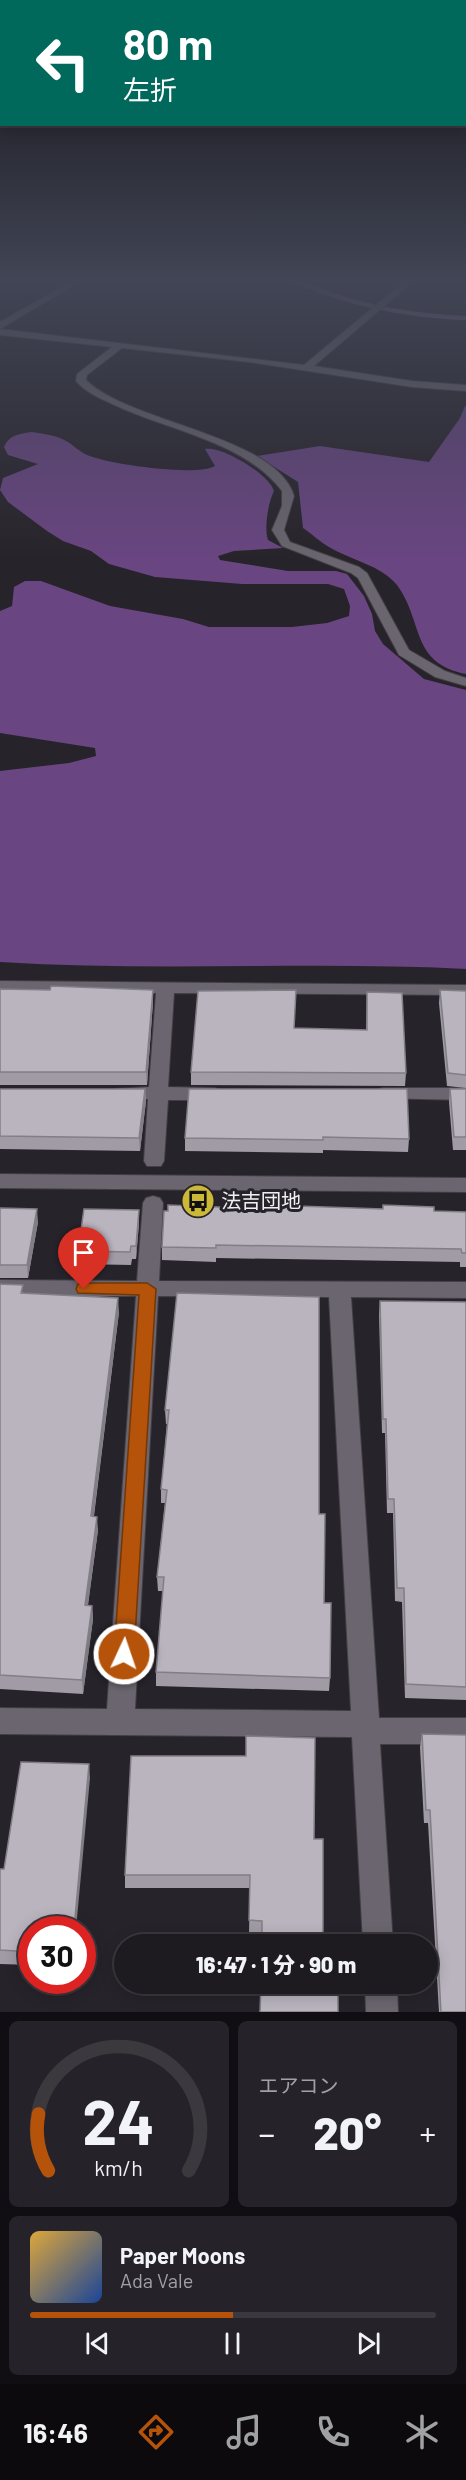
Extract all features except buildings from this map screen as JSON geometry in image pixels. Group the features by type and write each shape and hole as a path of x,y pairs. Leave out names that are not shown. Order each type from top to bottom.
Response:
{"street":[{"path":"82,374 81,381 87,387 143,414 190,430 262,467 279,480 287,491 289,502 278,530 286,544 355,570 369,586 404,652 440,674 466,682"},
{"path":"345,374 412,384 466,388"},
{"path":"0,986 466,990"},
{"path":"154,1161 165,987"},
{"path":"101,1093 229,1094"},
{"path":"359,1094 466,1094"},
{"path":"0,1181 466,1185"},
{"path":"120,1722 153,1203"},
{"path":"0,1288 466,1290"},
{"path":"340,1290 377,1934"},
{"path":"0,1721 364,1727 466,1731"},
{"path":"381,1994 382,2012"}],"shaded area":[{"path":"465,406 466,674 448,669 435,661 427,651 405,599 390,578 383,572 337,552 303,528 298,482 257,456 320,446 429,462 460,418"},
{"path":"32,432 59,438 79,451 98,459 152,468 190,470 215,466 205,449 222,451 244,462 263,477 274,491 266,529 268,540 283,548 234,551 218,556 220,560 288,571 336,571 347,574 364,596 372,614 375,631 383,644 424,679 466,690 466,969 350,966 116,966 0,962 0,771 69,763 96,756 95,748 0,733 0,611 12,606 14,587 25,581 41,581 110,606 183,619 209,627 292,627 327,623 349,616 350,606 344,589 328,584 242,584 155,577 109,564 91,551 63,541 8,502 0,490 3,478 38,464 8,455 4,447 19,434"}],"place":[{"name":"法吉団地","path":"198,1201"}],"route":[{"path":"84,1289 147,1289 124,1654"}]}
